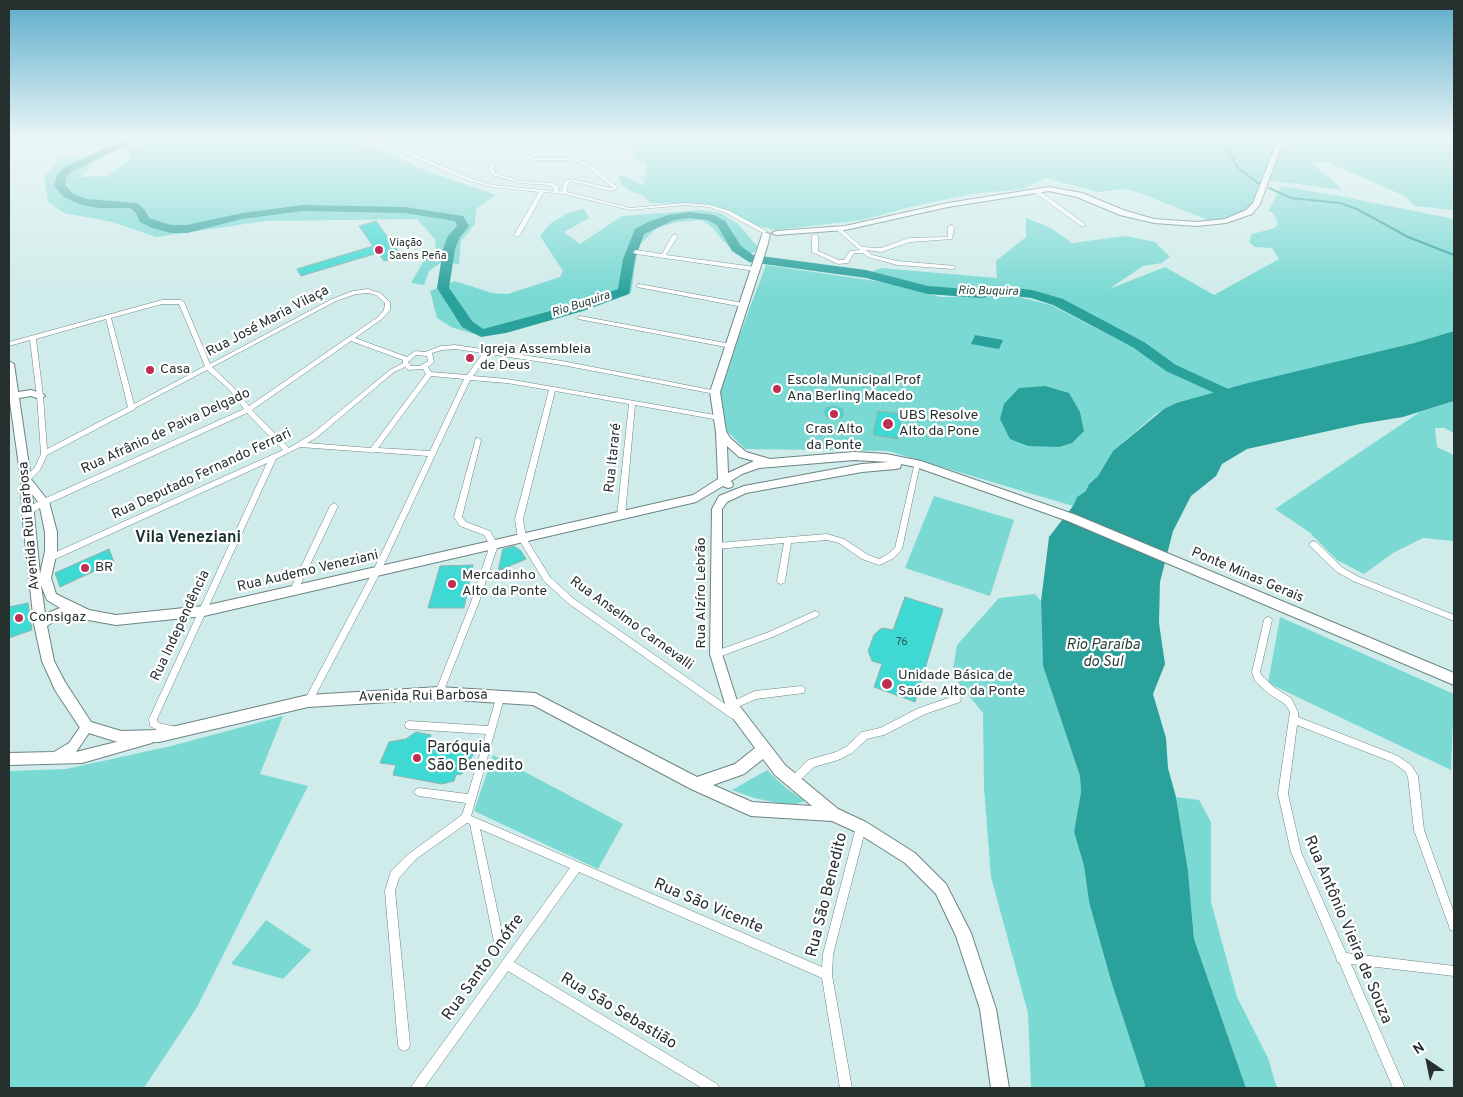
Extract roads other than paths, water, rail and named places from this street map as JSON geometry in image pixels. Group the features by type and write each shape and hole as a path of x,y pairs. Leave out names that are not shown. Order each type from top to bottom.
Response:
{"main road":[{"path":"744,490 730,486 723,480 721,431 715,392 756,267 769,235 839,229 948,205 1036,191 1058,190"},
{"path":"1064,190 1123,213 1154,221 1197,224 1226,221 1249,212 1256,204 1261,190"},
{"name":"Avenida Rui Barbosa","path":"9,364 26,480 27,512 40,624 48,662 60,686 87,727 121,737 159,736 308,701 439,693 501,695 534,699 696,784 751,809 833,814 861,827 910,858 941,889 963,933 988,1010 1000,1088"},
{"path":"14,396 31,393 40,396"},
{"path":"721,431 733,449 742,455 777,462 787,475 775,484"},
{"name":"Rua Audemo Veneziani","path":"26,480 44,502 51,532 45,578 46,589 56,601 72,609 88,615 116,620 204,611 621,516 696,498 723,480 748,467 777,462 854,456 886,458 919,465 1028,502"},
{"name":"Rua Audemo Veneziani","path":"717,509 723,499 744,490 862,468 919,465"},
{"path":"696,498 710,500 717,509"},
{"name":"Ponte Minas Gerais","path":"1028,502 1072,518 1454,679"},
{"name":"Rua Alzíro Lebrão","path":"717,509 716,654 732,706 763,750 793,782 833,814"},
{"path":"40,624 55,614 72,609"},
{"path":"696,784 738,769 763,750"}],"street":[{"path":"521,190 564,193 630,209 685,204 710,206 723,210 769,235"},
{"path":"517,235 542,191"},
{"path":"1036,191 1083,225"},
{"path":"815,236 815,252 838,262 846,262 852,252 883,250 909,240 948,239 951,237 951,227"},
{"path":"839,229 870,256 897,264 953,266"},
{"path":"663,256 675,236"},
{"path":"636,252 756,267"},
{"path":"639,286 743,306"},
{"name":"Rua José Maria Vilaça","path":"44,454 334,300 355,292 374,292"},
{"name":"Rua Afrânio de Paiva Delgado","path":"27,512 44,502 248,410 351,339 387,310 386,299 374,292"},
{"path":"9,344 33,339 162,302 181,302 208,367 230,387 248,410 288,451"},
{"path":"108,317 132,408"},
{"path":"580,318 731,346"},
{"path":"26,480 38,468 44,454 40,396 33,339"},
{"path":"351,339 405,362 412,369 425,367 432,359 427,353"},
{"name":"Rua Deputado Fernando Ferrari","path":"48,559 299,445 314,436 415,353 427,353 441,348 455,347 562,363 715,392"},
{"path":"308,701 377,571 468,378 487,352"},
{"path":"425,367 428,374"},
{"path":"428,374 507,381 719,418"},
{"path":"372,451 428,374"},
{"path":"522,538 519,519 552,389"},
{"name":"Rua Itararé","path":"621,516 632,403"},
{"path":"439,693 475,602 494,545 487,533 463,524 458,517 478,440"},
{"path":"299,445 433,454"},
{"name":"Rua Independência","path":"180,732 157,726 153,723 153,719 273,458"},
{"path":"717,546 827,538 841,541 873,561 879,562 898,549 919,465"},
{"path":"294,590 334,506"},
{"name":"Rua Anselmo Carnevalli","path":"522,538 547,579 571,601 739,718"},
{"path":"780,582 788,541"},
{"path":"1313,544 1340,570 1356,579 1454,618"},
{"path":"716,654 772,634 815,614"},
{"path":"1268,620 1256,672 1258,678 1272,691 1288,700 1293,706 1295,720 1402,763 1413,776 1419,830 1454,926"},
{"path":"732,706 755,695 801,690"},
{"path":"498,937 470,820 471,799 501,695"},
{"path":"793,782 811,763 838,756 849,750 865,735 881,732 922,711 957,699"},
{"name":"Rua Antônio Vieira de Souza","path":"1295,720 1283,794 1296,852 1340,958 1399,1088"},
{"path":"409,725 490,730"},
{"path":"56,758 73,747 87,727"},
{"path":"9,759 82,757 159,736"},
{"path":"419,792 471,799"},
{"path":"404,1045 390,891 395,875 413,856 470,820"},
{"name":"Rua São Vicente","path":"470,820 827,975"},
{"name":"Rua São Benedito","path":"846,1088 827,975 828,954 861,827"},
{"name":"Rua Santo Onófre","path":"417,1088 578,867"},
{"path":"1340,958 1454,970"},
{"name":"Rua São Sebastião","path":"507,964 713,1088"}],"water":[{"name":"Rio Paraíba do Sul","path":"1454,331 1454,401 1403,417 1360,424 1247,449 1222,464 1216,476 1191,496 1173,531 1160,582 1159,623 1165,664 1153,694 1166,738 1168,768 1176,797 1188,871 1194,939 1246,1088 1144,1088 1145,1085 1111,981 1089,902 1084,866 1074,832 1081,792 1080,776 1043,666 1041,601 1049,537 1073,506 1077,497 1086,491 1089,484 1098,476 1113,451 1164,409 1176,403 1248,383 1414,343"},
{"path":"975,335 1003,340 999,349 971,344"},
{"path":"1045,386 1069,393 1080,412 1084,431 1072,443 1059,447 1028,446 1010,439 1000,419 1004,404 1019,388"}],"waterway":[{"name":"Rio Buquira","path":"63,190 68,195 83,202 98,205 133,205 141,212 144,220 156,226 171,229 187,229 242,216 303,208 405,210 459,218 463,226 454,236 449,249 443,288 467,324 481,333 501,330 578,308 624,291 629,259 639,232 652,224 672,217 689,215 710,217 721,223 736,248 749,258 866,274 928,290 980,294 1006,291 1032,294 1058,302 1139,345 1171,368 1241,400"},
{"path":"1274,190 1291,198 1340,203 1357,209 1408,237 1454,255"}],"place":[{"name":"Viação Saens Peña","path":"379,250"},
{"name":"Igreja Assembleia de Deus","path":"470,358"},
{"name":"Casa","path":"150,370"},
{"name":"Escola Municipal Prof Ana Berling Macedo","path":"777,389"},
{"name":"Cras Alto da Ponte","path":"834,414"},
{"name":"UBS Resolve Alto da Pone","path":"888,424"},
{"name":"BR","path":"85,568"},
{"name":"Mercadinho Alto da Ponte","path":"452,584"},
{"name":"Consigaz","path":"19,618"},
{"name":"Unidade Básica de Saúde Alto da Ponte","path":"887,684"},
{"name":"Paróquia São Benedito","path":"417,758"}],"district":[{"name":"Vila Veneziani","path":"188,539"}]}
